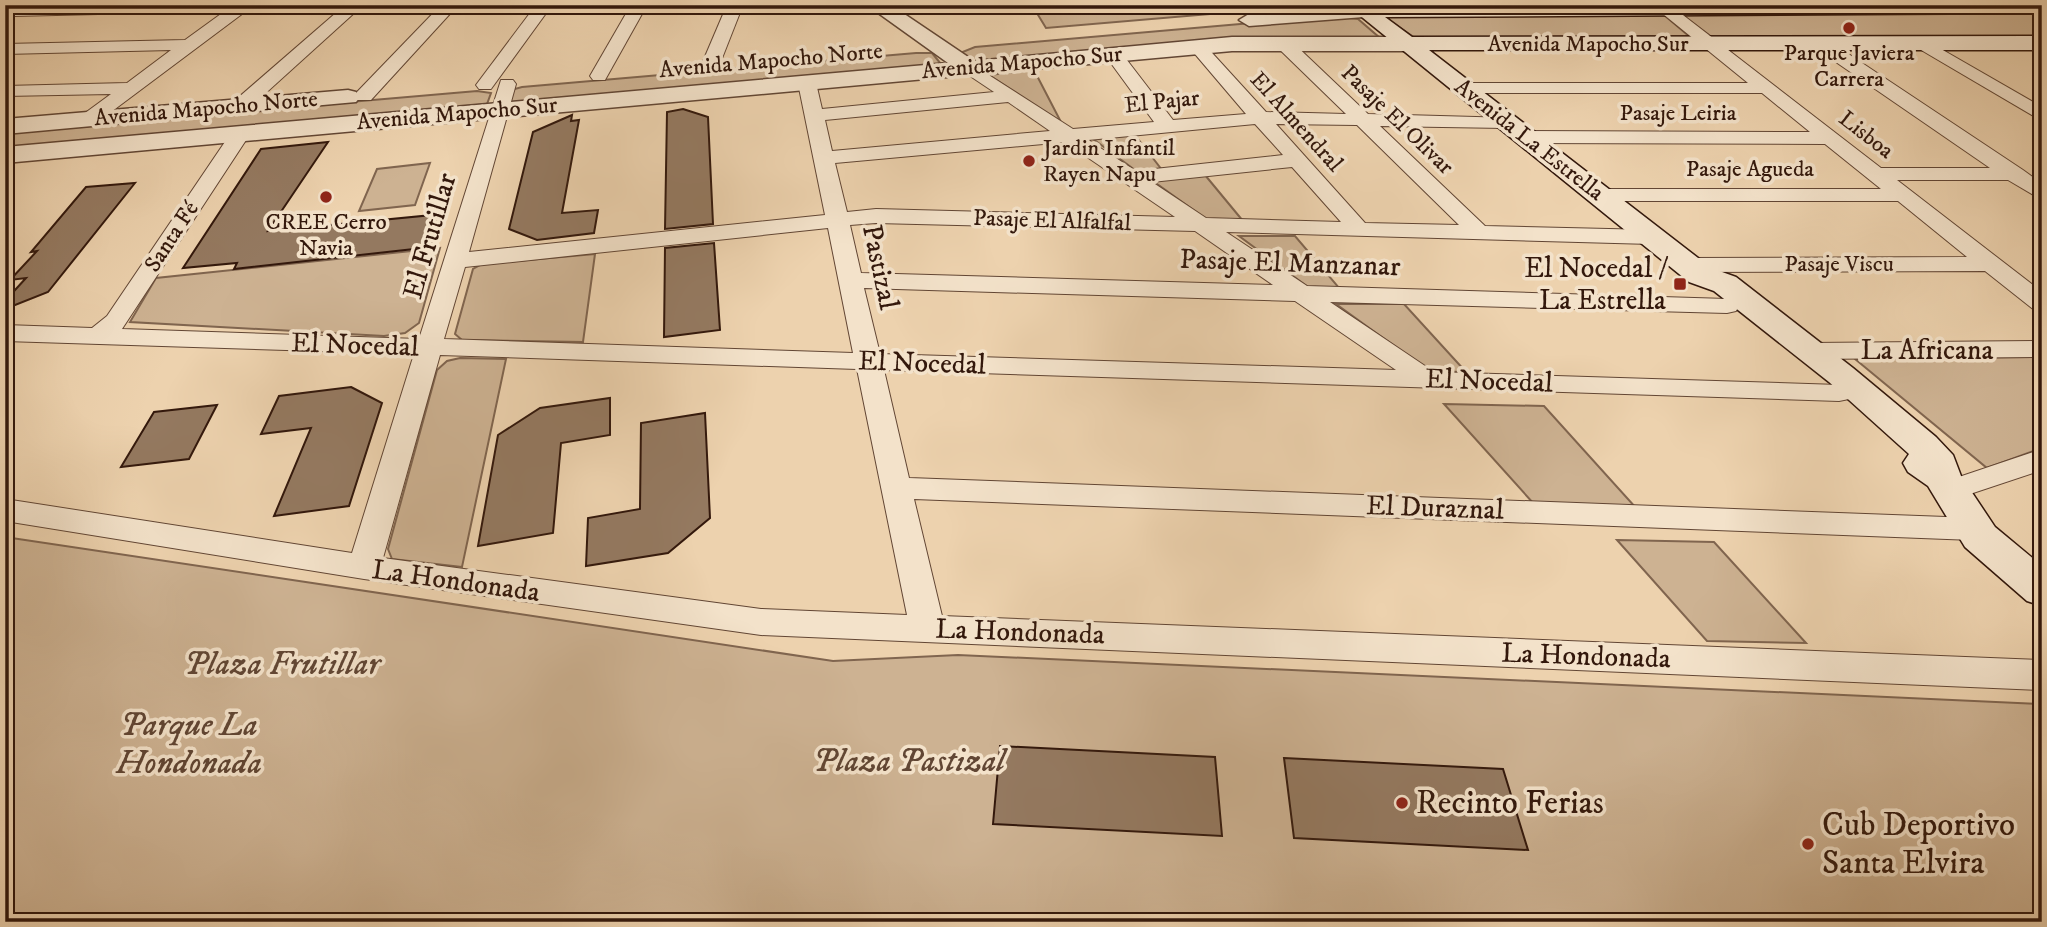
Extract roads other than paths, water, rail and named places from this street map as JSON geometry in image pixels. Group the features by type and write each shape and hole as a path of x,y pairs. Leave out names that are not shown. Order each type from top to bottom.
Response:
{"main road":[{"path":"877,5 970,68"},
{"path":"1222,23 1360,8 2042,7"},
{"name":"Avenida La Estrella","path":"1360,8 1694,270 1725,284 1911,434 1939,464 1947,484 1973,529 2042,590"},
{"name":"Avenida Mapocho Sur","path":"5,155 1197,47 1282,43 1922,43 2036,46"},
{"name":"Avenida Mapocho Norte","path":"901,50 974,44"},
{"name":"Avenida Mapocho Norte","path":"682,68 737,64"},
{"name":"Avenida Mapocho Norte","path":"573,78 627,73"},
{"path":"458,88 533,81"},
{"name":"Avenida Mapocho Norte","path":"7,128 404,92"},
{"name":"Avenida La Estrella","path":"1694,270 1703,285 1727,306 1839,393 1947,484"}],"street":[{"path":"15,11 288,5"},
{"path":"239,107 355,5"},
{"path":"364,96 450,5"},
{"name":"El Frutillar","path":"364,567 499,110 496,84 544,5"},
{"path":"599,76 639,5"},
{"path":"710,66 735,5"},
{"path":"88,120 242,6"},
{"name":"Lisboa","path":"1662,6 2042,304"},
{"name":"Pasaje El Olivar","path":"1282,43 1479,232"},
{"path":"1820,43 2042,194"},
{"path":"1922,43 2042,115"},
{"path":"5,49 190,45"},
{"name":"El Almendral","path":"1197,47 1359,229"},
{"path":"1114,55 1167,127"},
{"path":"970,68 1427,379"},
{"name":"Pastizal","path":"807,83 927,628"},
{"path":"5,92 130,88"},
{"path":"1463,88 1766,88"},
{"path":"814,115 1012,96"},
{"name":"El Pajar","path":"824,158 1260,118 1359,119 1515,130"},
{"name":"Pasaje Leiria","path":"1515,130 1830,138"},
{"name":"Santa Fé","path":"98,336 116,321 240,134"},
{"path":"1131,178 1297,160"},
{"path":"1876,174 2042,174"},
{"name":"Pasaje Agueda","path":"1598,195 1903,195"},
{"name":"Pasaje El Alfalfal","path":"455,261 876,216 1651,237"},
{"name":"Pasaje Viscu","path":"1694,270 1990,264"},
{"name":"Pasaje El Manzanar","path":"851,280 1727,306"},
{"name":"El Nocedal","path":"5,333 1839,393"},
{"name":"La Africana","path":"1811,351 2042,349"},
{"path":"1947,484 2042,459"},
{"name":"El Duraznal","path":"896,488 1973,529"},
{"name":"La Hondonada","path":"5,509 364,567 761,622 2042,675"}],"place":[{"name":"Parque Javiera Carrera","path":"1849,28"},
{"name":"Jardin Infantil Rayen Napu","path":"1029,161"},
{"name":"CREE Cerro Navia","path":"326,197"},
{"name":"El Nocedal / La Estrella","path":"1680,284"},
{"name":"Recinto Ferias","path":"1402,803"},
{"name":"Cub Deportivo Santa Elvira","path":"1808,844"}],"park label":[{"name":"Plaza Frutillar","path":"282,664"},
{"name":"Parque La Hondonada","path":"189,744"},
{"name":"Plaza Pastizal","path":"909,761"}]}
